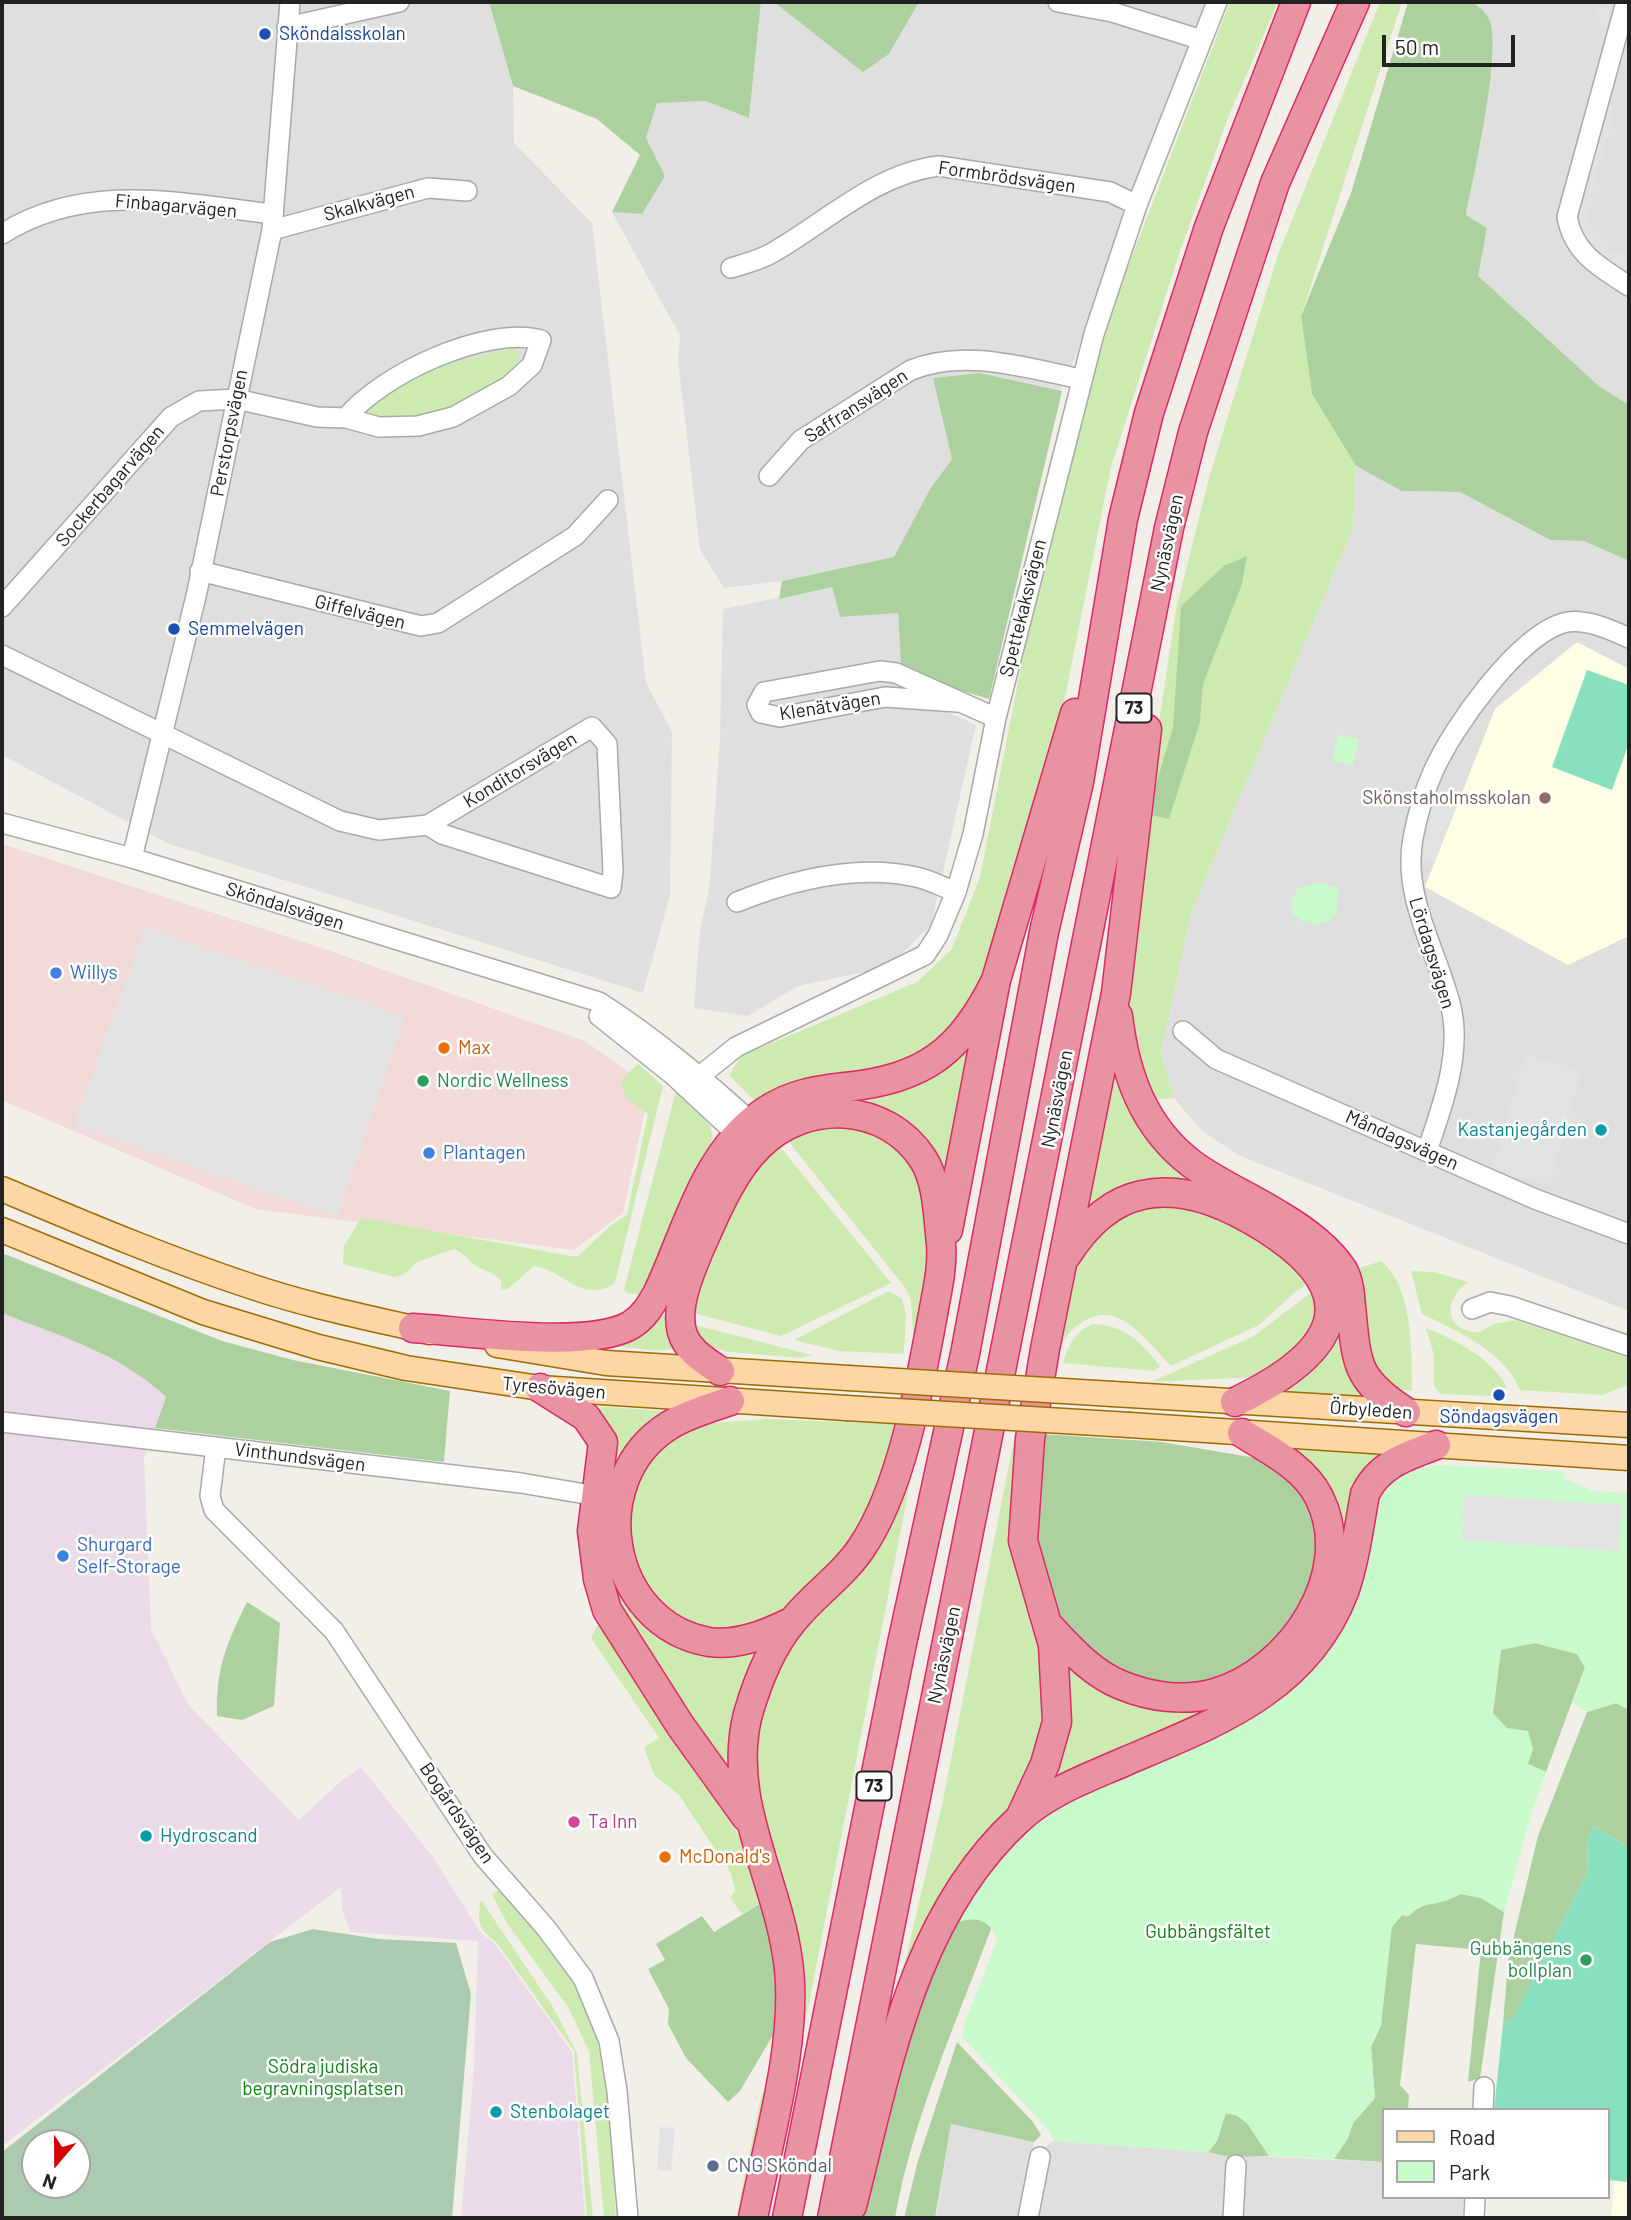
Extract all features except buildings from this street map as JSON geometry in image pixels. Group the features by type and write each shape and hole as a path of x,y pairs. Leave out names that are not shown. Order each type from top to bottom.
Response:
{"highway":[{"name":"73","path":"787,2218 901,1648 965,1354 1044,932 1079,782 1109,592 1149,413 1209,227 1296,2"},
{"name":"Nynäsvägen","path":"832,2218 990,1437 1169,528 1193,432 1275,183 1355,2"},
{"path":"753,2218 785,2049 791,2001 788,1961 775,1894 750,1822 743,1766 747,1718 764,1672 791,1622 860,1551 877,1524 899,1461 927,1348 996,980 1109,592"},
{"path":"1020,1818 1045,1764 1057,1722 1056,1671 1048,1625 1033,1583 1023,1541 1024,1490 1040,1374 1116,993 1153,678 1150,625"},
{"path":"413,1328 549,1337 599,1334 630,1325 650,1307 700,1193 796,1094 887,1081 931,1065 960,1039 979,1014 996,980"},
{"path":"1116,993 1122,1045 1131,1083 1154,1124 1192,1164 1300,1228 1329,1254 1348,1282 1353,1338 1359,1367 1370,1385 1406,1412"},
{"path":"720,1371 688,1345 682,1333 680,1315 689,1280 712,1221 753,1136 829,1112 858,1115 883,1122 907,1139 926,1162 937,1203 942,1260"},
{"path":"1062,1261 1077,1238 1105,1211 1132,1198 1160,1192 1184,1194 1234,1210 1302,1254 1314,1266 1329,1293 1328,1317 1323,1330 1316,1344 1294,1368 1235,1402"},
{"path":"540,1388 570,1405 595,1427 603,1442 608,1498 619,1559 634,1593 653,1614 673,1629 712,1642 744,1640 791,1622"},
{"path":"730,1401 682,1419 658,1435 608,1498 592,1531 593,1551 607,1610 674,1716 750,1822"},
{"path":"1048,1625 1095,1671 1120,1685 1165,1697 1186,1698 1214,1693 1256,1673 1276,1656 1298,1633 1315,1606 1325,1580 1332,1537 1318,1494 1304,1475 1242,1433"},
{"path":"849,2218 902,2011 941,1920 963,1884 1020,1818 1066,1787 1246,1707 1279,1683 1309,1653 1331,1622 1344,1590 1365,1494 1371,1482 1388,1466 1436,1445"}],"main road":[{"name":"Tyresövägen","path":"2,1189 140,1246 250,1286 333,1310 473,1341 606,1363 1113,1394"},
{"name":"Tyresövägen","path":"2,1230 144,1289 264,1332 406,1368 540,1388 1130,1425"},
{"name":"Örbyleden","path":"1113,1394 1629,1425"},
{"name":"Örbyleden","path":"1130,1425 1629,1458"}],"street":[{"name":"Perstorpsvägen","path":"132,858 164,737 272,222 290,2"},
{"path":"287,27 399,2"},
{"path":"1058,2 1095,5 1202,40"},
{"name":"Spettekaksvägen","path":"692,1081 736,1047 925,955 938,935 957,891 973,834 996,718 1081,379 1137,205 1217,2"},
{"path":"1626,2 1567,217 1578,248 1597,267 1629,286"},
{"name":"Formbrödsvägen","path":"731,268 769,255 883,183 919,168 939,166 1110,192 1137,205"},
{"name":"Skalkvägen","path":"272,222 428,188 467,191"},
{"name":"Finbagarvägen","path":"2,233 37,215 74,202 110,200 141,200 272,222"},
{"path":"236,399 317,417 345,418 379,427 418,426 453,417 481,405 509,386 532,365 541,340 527,336 445,354 397,376 357,403 345,418"},
{"name":"Saffransvägen","path":"769,476 801,440 911,370 930,363 967,359 1081,379"},
{"name":"Sockerbagarvägen","path":"2,607 171,417 199,401 236,399"},
{"name":"Giffelvägen","path":"200,571 421,626 438,622 575,536 608,500"},
{"name":"Lördagsvägen","path":"1427,1151 1443,1104 1453,1052 1451,1009 1413,898 1412,840 1433,772 1462,721 1497,676 1537,637 1565,622 1597,625 1629,638"},
{"path":"2,655 164,737"},
{"name":"Klenätvägen","path":"957,702 885,697 780,717 761,713 757,705 764,692 880,671 896,673 996,718"},
{"name":"Konditorsvägen","path":"164,737 340,821 379,830 428,825 592,727 607,744 613,872 611,888 442,834 428,825"},
{"name":"Sköndalsvägen","path":"2,823 132,858 567,993 692,1081 753,1136"},
{"path":"737,902 817,877 867,873 916,877 957,891"},
{"name":"Måndagsvägen","path":"1183,1031 1216,1059 1535,1199 1629,1234"},
{"path":"1472,1309 1490,1302 1510,1306 1629,1346"},
{"name":"Vinthundsvägen","path":"2,1422 521,1483 608,1498"},
{"name":"Bogårdsvägen","path":"216,1447 210,1496 214,1510 334,1631 483,1856 546,1928 583,1978 609,2041 617,2091 628,2218"},
{"path":"1483,2108 1484,2087"},
{"path":"1028,2218 1040,2157"},
{"path":"1233,2218 1236,2165"},
{"path":"1474,2218 1475,2199"}],"shaded area":[{"path":"2,2 489,2 513,86 514,143 592,223 646,683 672,732 670,895 643,993 169,844 2,755"},
{"path":"761,2 774,2 863,71 889,54 919,2 1209,2 1176,77 1074,360 1060,390 980,373 952,459 930,489 894,558 782,581 724,588 700,549 678,360 680,336 612,212 642,213 646,138 657,103 706,101 749,118"},
{"path":"1472,2 1629,2 1629,405 1599,386 1477,276 1487,228 1466,215 1493,58 1480,6"},
{"path":"1606,7 1610,15 1603,31 1594,10"},
{"path":"1604,102 1615,108 1592,194 1588,226 1610,250 1629,257 1629,276 1592,253 1578,227 1577,210"},
{"path":"1356,466 1403,491 1460,492 1549,540 1584,541 1629,561 1629,1311 1238,1155 1202,1131 1174,1098 1161,1053 1191,913 1353,528"},
{"path":"832,587 840,617 898,613 901,664 924,701 976,725 931,925 888,967 798,986 748,1016 694,1008 700,929 709,891 720,738 723,609"},
{"name":"Skönstaholmsskolan","path":"1577,642 1629,669 1629,936 1568,965 1425,887 1495,709"},
{"path":"1433,786 1459,796 1434,862 1417,855"},
{"path":"2,844 325,949 585,1041 650,1087 623,1213 574,1250 255,1209 2,1100"},
{"path":"145,927 405,1017 337,1216 74,1125"},
{"path":"1525,1055 1582,1071 1549,1185 1492,1169"},
{"path":"2,1313 79,1343 141,1374 166,1397 144,1458 151,1629 188,1704 299,1820 340,1782 361,1767 434,1858 480,1932 495,1944 572,2052 585,2218 461,2218 474,2066 478,1941 350,1932 342,1910 341,1887 2,2146"},
{"path":"1465,1495 1622,1505 1618,1551 1462,1540"},
{"path":"951,2124 1034,2142 1020,2218 936,2218"},
{"path":"660,2127 675,2128 671,2171 657,2170"},
{"path":"1054,2141 1208,2152 1229,2157 1226,2218 1035,2218 1047,2145"},
{"path":"1246,2156 1382,2162 1382,2199 1464,2199 1462,2218 1243,2218"},
{"path":"1615,2180 1629,2182 1629,2218 1611,2218"}],"green space":[{"path":"489,2 761,2 749,118 706,101 657,103 646,138 665,176 642,214 612,212 640,155 597,119 513,86"},
{"path":"774,2 919,2 889,54 863,72"},
{"path":"1230,2 1278,2 1229,115 1179,254 1111,467 1063,708 1026,858 975,1000 927,1058 759,1105 729,1075 741,1056 917,982 952,949 980,877 1036,590 1114,303"},
{"path":"1380,2 1402,2 1301,316 1312,394 1356,466 1353,528 1191,913 1161,1053 1174,1098 1146,1100 1126,1014 1151,777 1176,609 1210,474 1278,255"},
{"path":"1408,2 1472,2 1490,21 1492,61 1489,87 1466,215 1487,228 1478,276 1599,386 1629,405 1629,561 1584,541 1550,540 1460,492 1402,491 1356,466 1312,394 1301,316 1351,193"},
{"path":"508,349 521,352 517,364 491,387 472,397 433,413 403,421 364,417 364,408 432,367"},
{"path":"980,373 1062,391 989,699 942,685 901,664 898,613 840,617 832,587 779,599 782,581 894,557 930,489 952,459 933,378"},
{"path":"1247,556 1242,584 1203,684 1200,722 1169,819 1147,814 1173,728 1181,606 1224,566"},
{"path":"1587,670 1629,685 1629,743 1612,790 1552,767"},
{"path":"1338,735 1359,739 1353,765 1332,761"},
{"path":"1320,882 1339,889 1336,915 1319,924 1309,923 1293,914 1291,902 1298,888"},
{"path":"971,1046 945,1195 942,1183 830,1094"},
{"path":"638,1064 663,1086 615,1283 603,1289 583,1289 546,1269 534,1266 508,1289 501,1289 501,1280 454,1249 417,1262 405,1274 395,1277 343,1264 344,1246 361,1218 577,1257 611,1225 627,1215 648,1114 624,1096 621,1080"},
{"path":"1114,1066 1208,1182 1086,1213"},
{"path":"677,1087 710,1126 713,1138 646,1296 627,1293 624,1289"},
{"path":"814,1122 874,1128 915,1164 931,1230 926,1291 914,1346 911,1301 907,1290 785,1137"},
{"path":"777,1143 891,1283 781,1336 689,1312 714,1243 733,1203 745,1183"},
{"path":"1156,1201 1225,1217 1314,1280 1294,1293 1259,1325 1171,1366 1138,1331 1114,1316 1100,1315 1086,1320 1071,1331 1056,1353 1075,1261 1099,1228"},
{"path":"2,1253 222,1341 293,1360 450,1391 444,1462 155,1428 166,1397 148,1382 89,1348 2,1313"},
{"path":"1381,1261 1392,1272 1405,1303 1411,1340 1412,1391 1395,1388 1370,1367 1354,1270"},
{"path":"1411,1271 1434,1272 1468,1282 1454,1298 1451,1306 1451,1314 1459,1327 1480,1332 1494,1324 1515,1320 1629,1358 1629,1384 1603,1395 1520,1390 1504,1365 1492,1354 1464,1335 1422,1314"},
{"path":"1318,1287 1322,1300 1310,1336 1259,1377 1151,1382 1254,1336"},
{"path":"889,1291 902,1299 906,1314 904,1354 839,1351 794,1340"},
{"path":"1340,1311 1366,1392 1363,1397 1278,1391"},
{"path":"658,1315 668,1316 678,1349 653,1350 595,1344"},
{"path":"691,1324 812,1355 801,1358 728,1352 700,1343"},
{"path":"1092,1324 1123,1331 1146,1349 1160,1366 1155,1371 1063,1363 1073,1340"},
{"path":"1426,1328 1461,1344 1484,1360 1507,1388 1492,1388 1491,1396 1440,1394 1434,1386 1434,1355"},
{"path":"600,1407 674,1412 612,1478 611,1430 598,1413"},
{"path":"765,1419 896,1424 874,1509 819,1582 771,1621 725,1631 686,1622 668,1610 634,1576 628,1494 646,1462 691,1425"},
{"path":"921,1426 788,2111 801,1956 793,1916 773,1862 751,1756 761,1698"},
{"path":"1015,1434 1023,1434 1049,1662 1039,1762 901,1979 942,1805"},
{"path":"1041,1434 1162,1442 1272,1463 1306,1487 1325,1544 1299,1615 1242,1674 1180,1690 1126,1679 1062,1627 1033,1532"},
{"path":"1291,1450 1384,1453 1346,1552"},
{"name":"Gubbängsfältet","path":"1438,1465 1564,1471 1564,1478 1593,1491 1629,1493 1629,1710 1616,1703 1587,1712 1573,1703 1585,1667 1577,1654 1535,1643 1501,1650 1492,1712 1507,1728 1528,1731 1533,1749 1528,1764 1546,1772 1504,1912 1481,1898 1461,1894 1446,1901 1418,1907 1409,1916 1402,1915 1392,1927 1381,2025 1371,2047 1375,2098 1353,2123 1348,2138 1334,2159 1269,2156 1247,2123 1236,2115 1226,2113 1217,2141 1208,2152 1054,2141 1051,2133 963,2038 964,2025 997,1940 986,1923 969,1920 955,1923 982,1870 1038,1816 1245,1718 1372,1497 1403,1471"},
{"path":"603,1542 678,1641 771,1638 735,1791 621,1616"},
{"path":"247,1602 280,1623 274,1706 242,1720 217,1716 217,1699 224,1657"},
{"path":"600,1620 668,1731 705,1787 719,1802 746,1849 766,1900 742,1914 730,1898 735,1891 731,1873 679,1795 654,1775 644,1747 659,1738 591,1638"},
{"path":"1535,1643 1577,1654 1585,1667 1546,1772 1528,1764 1491,1728 1501,1649"},
{"path":"1067,1663 1215,1706 1218,1714 1051,1789 1064,1746"},
{"path":"1616,1703 1629,1710 1629,1848 1594,1826 1587,1841 1588,1871 1514,2018 1503,2024 1508,1961 1538,1836 1587,1712"},
{"name":"Gubbängens bollplan","path":"1594,1826 1629,1848 1629,2182 1610,2180 1610,2108 1494,2108 1503,2024 1514,2017 1588,1871 1587,1841"},
{"path":"499,1890 567,1973 594,2030 602,2061 611,2123 616,2218 604,2218 589,2051 568,2007 508,1925 492,1894"},
{"path":"1461,1894 1481,1898 1504,1912 1480,2078 1468,2082 1481,1950 1416,1944 1400,2085 1409,2095 1408,2108 1382,2108 1382,2162 1334,2159 1348,2138 1353,2123 1375,2098 1371,2047 1381,2025 1391,1927 1402,1915 1409,1916 1420,1907"},
{"path":"481,1900 553,2007 577,2053 593,2218 587,2218 574,2051 497,1943 480,1925"},
{"path":"766,1900 778,1948 776,2030 740,2091 728,2102 686,2058 668,2024 669,2009 648,1969 665,1960 656,1944 702,1916 714,1932"},
{"path":"972,1917 992,1926 924,2107 895,2218 858,2218 900,2057 948,1924"},
{"name":"Södra judiska begravningsplatsen","path":"313,1929 379,1939 456,1943 471,1994 452,2218 2,2218 2,2152 21,2137 21,2199 91,2199 91,2129 31,2129 270,1942"},
{"path":"957,2042 1033,2122 1041,2135 1034,2142 951,2124 935,2218 904,2218 917,2164"},
{"path":"770,2072 745,2218 736,2218 760,2101"},
{"path":"1225,2113 1236,2115 1247,2123 1269,2156 1229,2157 1208,2152 1217,2141"}],"place":[{"name":"Sköndalsskolan","path":"265,34"},
{"name":"Semmelvägen","path":"174,629"},
{"name":"Skönstaholmsskolan","path":"1545,798"},
{"name":"Willys","path":"56,973"},
{"name":"Max","path":"444,1048"},
{"name":"Nordic Wellness","path":"423,1081"},
{"name":"Kastanjegården","path":"1601,1130"},
{"name":"Plantagen","path":"429,1153"},
{"name":"Söndagsvägen","path":"1499,1395"},
{"name":"Shurgard Self-Storage","path":"63,1556"},
{"name":"Ta Inn","path":"574,1822"},
{"name":"Hydroscand","path":"146,1836"},
{"name":"McDonald's","path":"665,1857"},
{"name":"Gubbängens bollplan","path":"1586,1960"},
{"name":"Stenbolaget","path":"496,2112"},
{"name":"CNG Sköndal","path":"713,2166"}]}
